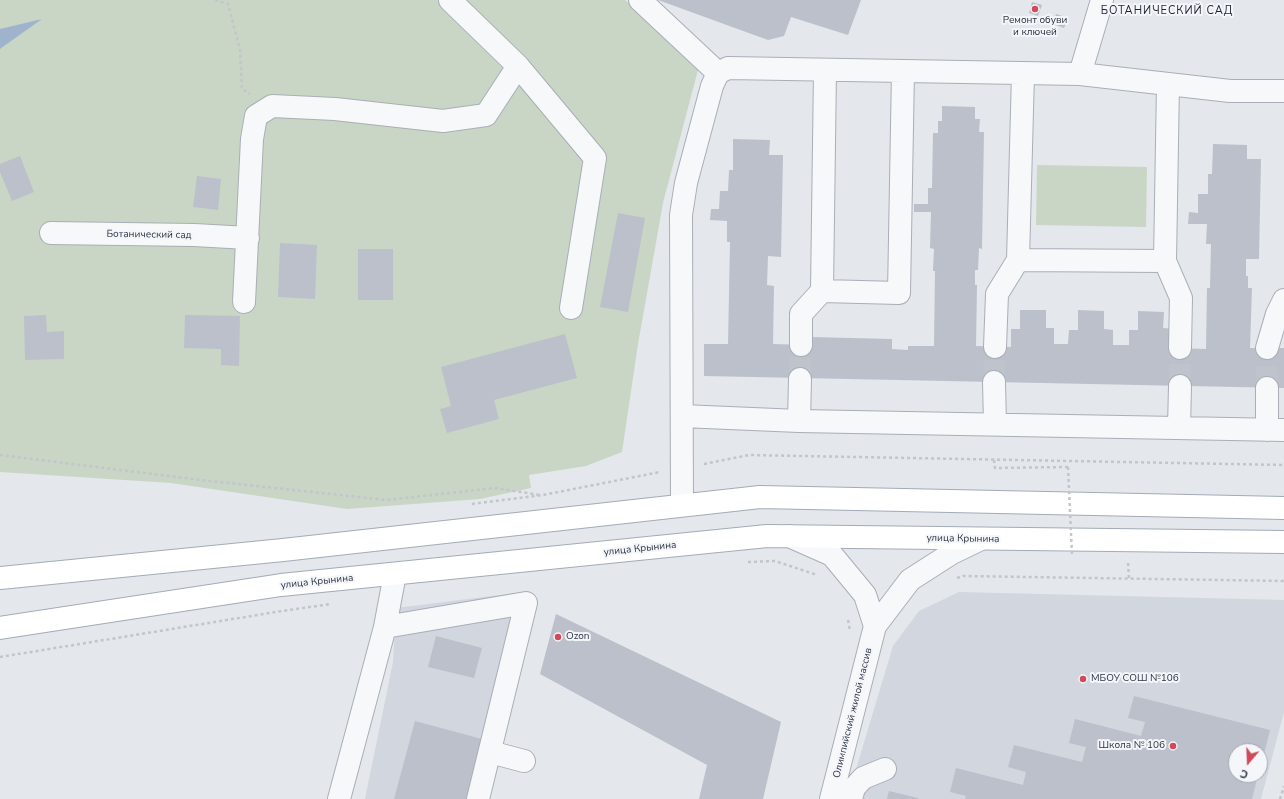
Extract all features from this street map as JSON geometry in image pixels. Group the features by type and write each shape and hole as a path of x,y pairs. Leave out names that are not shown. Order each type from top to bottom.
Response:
{"main road":[{"path":"0,578 283,550 760,497 1284,508"},
{"name":"улица Крынина","path":"0,628 281,585 767,536 1284,542"}],"street":[{"path":"450,0 518,66 595,158 571,308"},
{"path":"640,0 718,74"},
{"path":"1080,74 1101,0"},
{"path":"244,302 252,139 256,116 272,106 335,109 443,121 486,115 518,66"},
{"path":"682,506 681,215 686,183 712,86 718,74 728,68 1080,74 1230,91 1284,91"},
{"path":"801,345 801,314 822,291 825,70"},
{"path":"822,291 899,293 903,71"},
{"path":"995,347 997,294 1018,260 1023,73"},
{"path":"1168,84 1165,261 1181,298 1180,348"},
{"name":"Ботанический сад","path":"51,233 248,238"},
{"path":"1018,260 1165,261"},
{"path":"1267,348 1277,314 1284,300"},
{"path":"800,379 800,420"},
{"path":"994,382 995,424"},
{"path":"1179,428 1180,386"},
{"path":"682,416 800,420 1276,430 1267,388"},
{"path":"789,536 832,555 865,595 875,626"},
{"name":"Олимпийский жилой массив","path":"831,799 875,626 910,580 952,553 981,539"},
{"path":"339,799 385,627 395,574"},
{"path":"385,627 526,603 478,799"},
{"path":"490,752 524,761"},
{"path":"851,799 854,788 863,778 884,769"}],"path":[{"path":"215,0 228,4 240,50 242,90 272,106"},
{"path":"0,455 201,480 386,500 495,488 543,495"},
{"path":"994,460 995,468 1068,467 1072,555"},
{"path":"1128,556 1129,579"},
{"path":"0,657 282,611 336,604"},
{"path":"1280,799 1284,786"}],"shaded area":[{"path":"524,592 472,799 365,799 393,662 396,608"},
{"name":"МБОУ СОШ №106","path":"959,592 1284,600 1284,712 1268,773 1268,743 1228,743 1228,783 1265,783 1261,799 847,799 893,646 919,611"}],"green space":[{"path":"0,0 625,0 699,66 663,203 638,344 622,452 586,466 529,475 531,488 480,499 347,509 171,483 0,472"},
{"path":"1037,165 1147,167 1146,227 1036,225"}],"water":[{"path":"42,19 4,46 0,49 0,29"}],"building":[{"path":"658,0 861,0 848,35 791,17 784,36 768,40"},
{"name":"Ремонт обуви и ключей","path":"1032,2 1042,5 1038,16 1029,13"},
{"path":"1056,14 1068,18 1064,28 1053,24"},
{"path":"942,106 975,107 975,119 980,119 979,132 984,132 982,249 979,248 978,270 975,270 975,285 977,285 976,346 1011,347 1011,329 1020,329 1020,310 1046,310 1046,328 1054,328 1054,344 1068,344 1069,330 1078,330 1078,310 1104,311 1104,329 1113,330 1113,345 1129,345 1129,330 1138,330 1138,311 1164,312 1163,328 1174,329 1173,348 1206,349 1207,288 1210,288 1211,244 1206,244 1207,224 1188,224 1189,212 1198,213 1198,194 1208,194 1208,174 1212,174 1213,144 1247,145 1247,159 1261,159 1259,259 1246,259 1248,288 1252,288 1250,348 1284,348 1284,388 704,376 704,344 728,344 730,242 727,242 727,221 710,220 711,209 719,209 720,191 728,191 729,170 733,170 733,139 770,140 769,155 783,155 781,257 768,256 767,285 774,286 773,344 809,345 810,337 892,339 892,349 908,350 908,346 934,346 935,271 933,271 934,249 930,248 931,212 914,212 914,204 928,204 928,188 932,188 933,133 938,133 938,121 942,121"},
{"path":"20,156 34,192 12,201 0,172 0,164"},
{"path":"197,176 221,179 218,210 193,207"},
{"path":"618,213 645,218 628,312 600,307"},
{"path":"280,243 317,245 315,299 278,297"},
{"path":"358,249 393,249 393,300 358,300"},
{"path":"46,315 47,332 64,331 64,359 25,360 24,316"},
{"path":"185,315 240,316 239,366 221,365 221,349 184,348"},
{"path":"565,334 577,378 494,400 499,419 447,433 440,409 451,406 441,367"},
{"path":"556,614 781,722 763,799 699,799 707,765 540,674"},
{"path":"436,636 482,648 474,678 428,667"},
{"name":"Школа № 106","path":"1134,696 1270,730 1267,743 1228,743 1228,783 1256,783 1252,799 965,799 966,796 950,792 956,768 1023,785 1026,772 1008,767 1014,745 1082,762 1086,747 1069,743 1075,719 1141,736 1145,722 1128,718"},
{"path":"415,721 482,739 466,799 394,799"},
{"path":"889,791 918,798 918,799 887,799"}],"tunnel":[{"path":"800,379 801,345"},
{"path":"994,382 995,347"},
{"path":"1180,348 1180,386"},
{"path":"1267,348 1267,388"}],"place":[{"name":"Ремонт обуви и ключей","path":"1035,9"},
{"name":"Ozon","path":"558,637"},
{"name":"МБОУ СОШ №106","path":"1083,679"},
{"name":"Школа № 106","path":"1173,746"}],"district":[{"name":"БОТАНИЧЕСКИЙ САД","path":"1167,11"}]}
